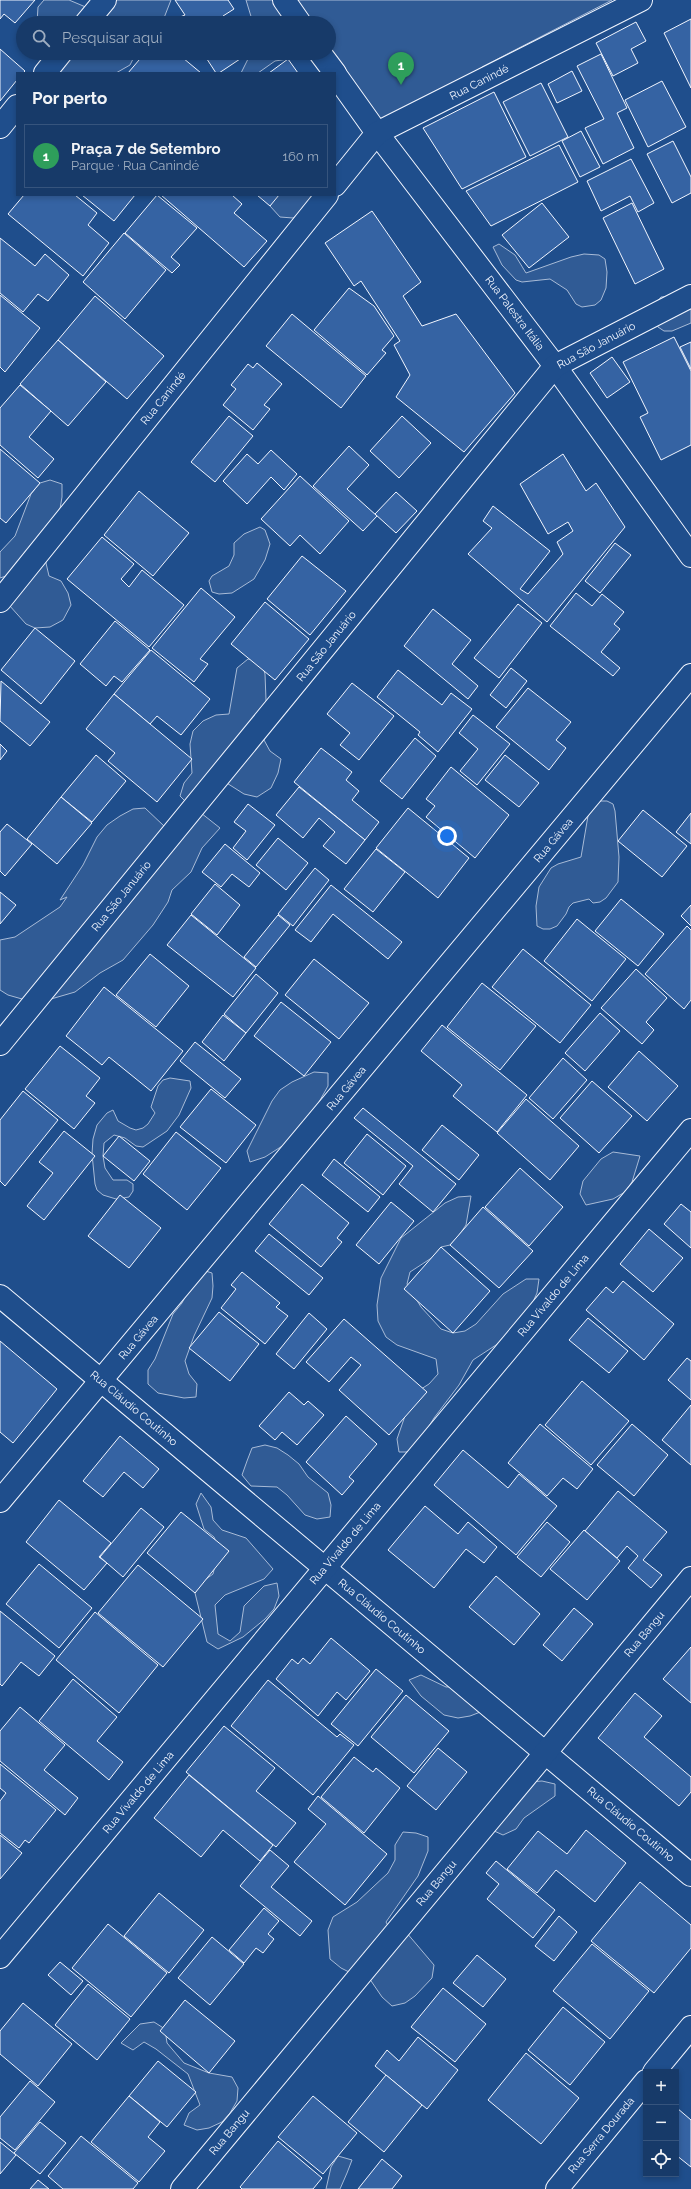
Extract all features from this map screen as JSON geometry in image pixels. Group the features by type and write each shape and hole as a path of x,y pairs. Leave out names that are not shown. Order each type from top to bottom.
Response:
{"street":[{"path":"92,16 105,0"},
{"path":"284,0 295,16"},
{"name":"Rua Canindé","path":"336,184 377,133 642,0"},
{"path":"45,72 55,60"},
{"name":"Rua Palestra Itália","path":"325,60 334,72"},
{"name":"Rua Palestra Itália","path":"336,74 377,133 555,366 691,556"},
{"path":"0,127 16,107"},
{"name":"Rua Canindé","path":"0,601 326,196"},
{"name":"Rua São Januário","path":"0,1044 555,366 691,296"},
{"name":"Rua Gávea","path":"0,1501 691,675"},
{"name":"Rua Vivaldo de Lima","path":"0,1957 691,1130"},
{"name":"Rua Cláudio Coutinho","path":"0,1296 691,1875"},
{"name":"Rua Bangu","path":"182,2189 691,1578"},
{"path":"656,2069 691,2027"},
{"name":"Rua Serra Dourada","path":"557,2189 643,2085"}],"shaded area":[{"path":"44,0 69,0 88,8 95,0 171,0 165,16 37,16 38,7"},
{"path":"246,0 281,0 292,16 251,16"},
{"path":"294,0 612,0 482,67 477,73 381,120 336,59 336,16 305,16"},
{"path":"49,60 132,60 130,65 118,72 58,71"},
{"path":"248,60 282,60 275,61 259,72 242,72"},
{"path":"275,196 327,196 293,218 280,217 270,206"},
{"path":"499,244 515,255 526,273 571,257 584,254 599,255 605,259 607,272 606,288 601,300 595,305 582,307 576,304 567,290 550,279 522,282 516,280 502,265 493,247"},
{"path":"674,296 691,299 691,323 672,331 664,331 658,327 655,320 657,302 661,297"},
{"path":"50,480 62,484 62,497 60,509 46,548 46,563 49,576 61,581 68,593 71,605 63,620 50,627 35,628 26,624 9,605 6,576 0,578 0,552 15,536 31,494 40,483"},
{"path":"260,527 265,530 270,544 265,560 254,579 232,593 219,594 212,592 209,581 212,576 229,566 234,555 234,543 244,534"},
{"path":"248,659 261,661 265,674 266,700 264,740 270,751 281,759 278,773 271,788 257,797 244,794 222,780 190,806 180,796 184,783 192,773 190,744 193,731 203,721 216,715 229,714 237,668"},
{"path":"600,801 607,801 613,804 615,811 619,857 618,882 606,898 600,902 593,903 589,899 573,903 557,926 550,929 543,929 537,926 536,906 539,887 551,868 558,864 581,857 589,810"},
{"path":"145,808 164,826 175,832 201,813 220,828 202,848 191,872 172,890 168,902 153,925 123,960 100,973 75,992 51,999 36,1000 22,999 8,995 0,990 0,940 15,937 60,907 67,897 60,900 83,865 97,837 107,825 133,809"},
{"path":"314,1072 328,1073 328,1086 315,1109 306,1118 290,1141 265,1157 250,1162 247,1151 272,1101 280,1090 292,1082"},
{"path":"170,1078 190,1081 191,1088 179,1115 167,1131 143,1147 136,1146 125,1138 114,1135 104,1143 103,1156 105,1168 113,1180 127,1180 133,1184 133,1191 129,1197 116,1199 103,1195 97,1190 95,1184 92,1154 93,1139 97,1125 107,1113 113,1110 118,1121 136,1130 143,1128 148,1124 155,1113 151,1107 158,1086 163,1080"},
{"path":"613,1152 640,1156 632,1182 625,1192 613,1199 586,1205 580,1194 583,1181 601,1159"},
{"path":"471,1196 466,1225 459,1235 450,1245 441,1247 433,1257 410,1272 407,1284 421,1307 441,1329 453,1333 465,1331 476,1324 503,1294 526,1279 539,1279 537,1293 532,1304 496,1345 473,1360 459,1385 434,1418 418,1444 407,1452 399,1452 397,1439 406,1413 418,1391 429,1384 438,1374 436,1359 397,1345 386,1337 378,1321 377,1305 381,1278 401,1238 445,1203 458,1197"},
{"path":"199,1269 212,1273 213,1286 212,1298 194,1336 185,1361 189,1374 197,1384 196,1397 184,1398 158,1393 148,1384 148,1370 155,1359 173,1314 182,1303"},
{"path":"265,1445 277,1448 288,1455 299,1464 308,1477 328,1493 331,1505 330,1517 317,1519 305,1515 287,1495 277,1487 251,1486 242,1475 252,1448"},
{"path":"201,1493 211,1507 213,1520 222,1530 246,1538 273,1569 264,1579 225,1595 215,1605 218,1634 230,1641 240,1632 244,1606 264,1586 277,1583 279,1596 274,1609 265,1619 243,1637 218,1649 207,1642 195,1593 202,1582 213,1574 219,1549 214,1537 204,1529 196,1504"},
{"path":"421,1675 446,1687 460,1686 483,1711 470,1716 458,1718 444,1715 421,1696 409,1680"},
{"path":"542,1781 555,1784 555,1796 524,1818 516,1829 503,1835 492,1830 529,1782"},
{"path":"403,1832 416,1833 428,1837 428,1851 418,1876 386,1922 392,1933 406,1932 434,1965 432,1978 415,1996 405,2003 392,2006 382,1997 367,1975 353,1974 341,1968 330,1959 328,1930 333,1917 357,1902 388,1873 395,1860 395,1845"},
{"path":"154,2022 165,2029 167,2043 184,2063 209,2073 232,2077 238,2088 237,2101 230,2113 222,2122 209,2128 197,2130 184,2125 189,2113 200,2105 188,2074 156,2049 144,2042 133,2050 121,2043 140,2024"},
{"path":"338,2156 352,2160 340,2189 326,2189 331,2167"}],"building":[{"path":"0,0 35,0 21,16 16,16 15,23 4,14 0,19"},
{"path":"175,0 228,0 234,9 223,16 182,16 185,15"},
{"path":"691,19 691,88 664,33"},
{"path":"636,22 646,41 631,49 638,63 613,76 596,43"},
{"path":"0,49 25,71 16,72 16,81 0,101"},
{"path":"601,54 627,108 617,113 634,148 603,164 585,128 604,119 577,66"},
{"path":"139,60 185,60 200,72 129,72"},
{"path":"208,60 238,60 220,72 215,72"},
{"path":"289,60 297,72 270,72"},
{"path":"572,71 582,91 557,103 548,84"},
{"path":"662,81 686,127 648,147 625,100"},
{"path":"541,83 568,137 530,156 503,102"},
{"path":"494,92 526,157 462,189 423,128"},
{"path":"581,131 600,167 580,177 562,141"},
{"path":"673,141 691,177 691,193 672,203 647,154"},
{"path":"559,145 578,182 491,226 466,191"},
{"path":"631,159 654,203 638,212 630,196 601,211 587,181"},
{"path":"23,196 76,196 97,213 88,225 109,243 83,276 8,214"},
{"path":"83,196 134,196 114,221"},
{"path":"156,196 158,196 197,228 171,257 180,265 172,273 125,233"},
{"path":"162,196 233,196 242,204 234,213 267,241 244,267"},
{"path":"258,196 278,196 270,206"},
{"path":"542,203 569,237 529,268 502,235"},
{"path":"632,203 664,269 635,284 603,218"},
{"path":"372,211 421,282 403,296 422,326 456,314 515,393 464,452 396,397 410,375 394,345 400,341 361,281 354,286 325,243"},
{"path":"124,233 166,270 125,319 83,282"},
{"path":"0,238 35,266 45,254 69,275 48,301 38,294 23,312 0,293"},
{"path":"349,288 374,306 394,336 382,350 386,353 367,375 314,330"},
{"path":"0,295 40,328 5,372 0,367"},
{"path":"95,296 164,356 127,399 58,340"},
{"path":"292,314 366,376 341,408 266,346"},
{"path":"674,337 691,371 691,445 661,460 640,417 648,413 623,362"},
{"path":"58,340 106,382 68,426 20,384"},
{"path":"691,342 691,369 680,347"},
{"path":"612,357 630,382 607,398 590,373"},
{"path":"257,363 282,384 264,405 270,409 253,430 223,405 236,389 231,385 248,364 253,368"},
{"path":"20,385 51,411 29,437 54,459 38,478 0,445 0,408"},
{"path":"229,416 253,436 215,482 191,462"},
{"path":"402,416 431,443 399,478 370,451"},
{"path":"349,446 369,465 347,489 377,516 363,531 313,486"},
{"path":"0,449 40,483 6,523 0,518"},
{"path":"271,450 297,474 284,490 271,477 247,504 223,481 247,454 258,464"},
{"path":"563,454 586,491 596,483 625,527 547,622 468,554 492,528 483,521 493,506 550,551 520,589 528,594 563,554 557,542 573,531 568,522 548,534 520,484"},
{"path":"300,476 349,521 320,554 300,535 290,546 261,519"},
{"path":"139,491 189,533 153,576 104,535"},
{"path":"396,492 417,511 396,533 375,514"},
{"path":"102,537 134,564 121,579 129,587 142,570 184,605 149,647 67,579"},
{"path":"615,543 631,555 600,593 585,581"},
{"path":"302,556 346,591 310,635 267,599"},
{"path":"201,588 235,617 200,659 208,664 194,682 152,648"},
{"path":"576,593 592,606 602,594 624,612 614,624 620,629 601,652 620,668 613,676 550,626"},
{"path":"265,602 309,639 275,680 231,644"},
{"path":"518,604 542,623 499,678 474,658"},
{"path":"433,609 471,640 452,664 478,686 468,699 404,646"},
{"path":"115,621 150,650 122,682 114,676 106,686 80,664"},
{"path":"35,628 75,661 41,704 1,670"},
{"path":"151,650 210,699 181,735 157,716 150,724 114,694"},
{"path":"511,668 527,681 506,708 490,695"},
{"path":"398,670 442,705 451,693 472,709 438,752 418,735 420,732 377,697"},
{"path":"1,681 50,722 30,746 0,721"},
{"path":"352,683 394,716 359,760 340,745 350,733 327,714"},
{"path":"528,688 571,722 556,740 566,748 549,770 496,727"},
{"path":"114,694 192,759 157,802 108,761 115,753 86,729"},
{"path":"473,715 510,744 477,785 460,771 478,749 459,733"},
{"path":"415,738 436,756 402,799 380,781"},
{"path":"0,744 7,751 0,760"},
{"path":"321,748 352,772 346,780 359,791 352,800 379,822 365,840 294,782"},
{"path":"96,755 126,781 92,822 61,797"},
{"path":"505,755 539,783 519,807 485,780"},
{"path":"451,767 509,815 475,858 426,817 435,806 426,799"},
{"path":"299,787 365,840 346,864 323,846 335,832 319,818 303,838 276,815"},
{"path":"61,797 92,823 57,864 27,839"},
{"path":"248,804 275,825 247,860 233,848 246,831 234,822"},
{"path":"408,808 469,858 438,898 376,848"},
{"path":"643,810 687,846 662,877 618,841"},
{"path":"691,813 691,844 676,832"},
{"path":"7,824 32,844 5,876 0,871 0,832"},
{"path":"278,838 308,863 286,890 256,865"},
{"path":"225,844 260,873 249,887 232,874 221,887 202,872"},
{"path":"376,849 405,872 373,912 344,889"},
{"path":"315,868 329,880 293,926 278,914"},
{"path":"215,884 240,905 217,935 191,914"},
{"path":"331,885 402,942 388,959 333,914 311,942 295,930"},
{"path":"0,892 16,905 0,924"},
{"path":"621,899 664,934 638,966 595,931"},
{"path":"691,905 691,926 681,916"},
{"path":"191,915 256,968 233,997 167,945"},
{"path":"278,915 290,925 256,967 244,957"},
{"path":"577,919 626,959 592,1001 544,961"},
{"path":"687,926 691,930 691,1000 684,1009 645,974"},
{"path":"523,949 591,1005 560,1043 492,987"},
{"path":"150,954 189,986 156,1027 116,995"},
{"path":"314,959 369,1003 339,1039 285,995"},
{"path":"636,969 667,998 646,1022 654,1030 642,1044 601,1008"},
{"path":"256,974 278,993 246,1033 224,1014"},
{"path":"482,983 536,1026 500,1070 447,1027"},
{"path":"104,987 183,1051 151,1091 109,1057 102,1065 66,1036"},
{"path":"281,1002 331,1042 304,1076 254,1036"},
{"path":"600,1013 620,1031 585,1071 565,1053"},
{"path":"223,1015 246,1033 224,1061 202,1042"},
{"path":"442,1025 527,1095 497,1132 453,1096 462,1085 421,1051"},
{"path":"195,1042 241,1079 225,1098 180,1061"},
{"path":"60,1046 100,1078 86,1096 95,1103 74,1129 25,1089"},
{"path":"639,1051 678,1086 647,1121 608,1087"},
{"path":"563,1058 587,1080 553,1119 529,1098"},
{"path":"592,1081 632,1116 599,1153 560,1118"},
{"path":"211,1089 256,1125 226,1163 180,1127"},
{"path":"23,1091 58,1120 5,1186 0,1181 0,1120"},
{"path":"526,1099 579,1146 550,1180 497,1133"},
{"path":"363,1108 456,1184 433,1212 399,1184 413,1166 354,1118"},
{"path":"442,1125 479,1155 459,1180 422,1150"},
{"path":"64,1131 95,1156 44,1220 27,1206 53,1173 39,1162"},
{"path":"176,1132 221,1168 187,1210 143,1174"},
{"path":"367,1134 406,1166 383,1195 344,1163"},
{"path":"119,1136 150,1161 134,1181 103,1156"},
{"path":"334,1159 380,1197 368,1212 322,1175"},
{"path":"520,1168 563,1207 529,1246 485,1207"},
{"path":"302,1184 349,1223 337,1238 342,1242 321,1267 269,1224"},
{"path":"120,1195 161,1228 129,1268 88,1236"},
{"path":"391,1202 414,1221 379,1264 356,1245"},
{"path":"681,1204 691,1212 691,1248 664,1224"},
{"path":"483,1207 533,1251 499,1288 450,1245"},
{"path":"649,1229 683,1258 653,1292 620,1264"},
{"path":"269,1234 323,1278 309,1295 255,1251"},
{"path":"441,1247 490,1291 453,1333 404,1289"},
{"path":"242,1272 280,1303 276,1307 288,1316 265,1344 221,1308 236,1289 231,1285"},
{"path":"623,1281 674,1324 644,1360 586,1310 606,1287 613,1293"},
{"path":"219,1312 259,1344 230,1381 189,1348"},
{"path":"309,1313 327,1329 294,1369 276,1354"},
{"path":"588,1318 628,1351 609,1373 569,1340"},
{"path":"344,1319 427,1392 389,1435 339,1390 361,1365 351,1357 329,1382 306,1362"},
{"path":"0,1341 57,1389 13,1443 0,1432"},
{"path":"687,1358 691,1361 691,1400 668,1380"},
{"path":"582,1381 629,1421 591,1465 545,1425"},
{"path":"289,1392 304,1405 308,1401 324,1415 297,1445 282,1432 275,1440 259,1426"},
{"path":"691,1405 691,1465 662,1440"},
{"path":"346,1416 377,1444 349,1477 354,1481 342,1495 306,1462"},
{"path":"540,1424 593,1469 577,1489 563,1478 547,1496 508,1463"},
{"path":"632,1424 668,1455 634,1496 597,1465"},
{"path":"120,1436 159,1469 143,1488 124,1472 103,1497 83,1481"},
{"path":"463,1450 508,1488 519,1474 557,1506 516,1555 434,1485"},
{"path":"618,1491 667,1532 643,1560 662,1575 651,1588 628,1568 638,1556 627,1546 617,1558 585,1531"},
{"path":"59,1500 111,1543 99,1557 107,1563 84,1590 26,1542"},
{"path":"425,1506 458,1534 468,1522 497,1547 484,1563 466,1549 434,1588 388,1550"},
{"path":"141,1508 164,1527 123,1577 100,1557"},
{"path":"181,1512 229,1551 195,1593 147,1553"},
{"path":"547,1522 570,1542 541,1577 517,1557"},
{"path":"584,1530 620,1561 587,1600 550,1569"},
{"path":"39,1564 92,1608 59,1648 6,1604"},
{"path":"138,1565 203,1619 163,1667 98,1613"},
{"path":"496,1576 540,1614 514,1645 469,1607"},
{"path":"574,1608 593,1624 562,1661 543,1645"},
{"path":"0,1611 55,1656 39,1676 21,1662 2,1686 0,1684"},
{"path":"95,1612 158,1665 119,1713 56,1660"},
{"path":"331,1638 370,1671 346,1700 337,1692 318,1716 276,1679 292,1659 298,1664 303,1658 310,1664"},
{"path":"691,1647 691,1703 663,1679"},
{"path":"376,1669 403,1691 358,1746 331,1724"},
{"path":"73,1679 117,1717 97,1741 123,1762 109,1780 39,1721"},
{"path":"268,1680 337,1737 340,1734 354,1745 313,1795 231,1726"},
{"path":"635,1693 662,1716 644,1737 691,1777 691,1792 679,1806 598,1738"},
{"path":"406,1695 449,1731 414,1773 371,1737"},
{"path":"20,1707 65,1745 44,1770 78,1798 65,1815 0,1761 0,1731"},
{"path":"224,1726 275,1768 256,1791 296,1823 276,1847 186,1772"},
{"path":"438,1748 467,1772 436,1810 407,1786"},
{"path":"354,1757 373,1772 376,1768 400,1788 364,1833 321,1797"},
{"path":"0,1764 56,1810 29,1843 25,1840 19,1848 0,1833 0,1801 6,1793 0,1788"},
{"path":"189,1775 273,1845 260,1861 223,1830 201,1857 154,1818"},
{"path":"318,1796 387,1854 345,1905 294,1862 326,1824 308,1809"},
{"path":"586,1830 626,1863 595,1902 556,1870 537,1893 507,1869 538,1831 567,1854"},
{"path":"0,1835 22,1853 0,1879"},
{"path":"270,1850 289,1866 271,1887 312,1921 300,1936 240,1886"},
{"path":"496,1861 555,1910 533,1938 487,1899 499,1884 486,1873"},
{"path":"640,1882 691,1925 691,1948 654,1993 591,1941"},
{"path":"159,1893 204,1930 169,1973 124,1936"},
{"path":"264,1908 279,1921 268,1934 274,1939 263,1953 256,1948 244,1963 229,1950"},
{"path":"559,1916 577,1932 554,1961 535,1946"},
{"path":"108,1924 167,1973 131,2017 72,1968"},
{"path":"212,1937 244,1964 210,2005 178,1978"},
{"path":"592,1944 649,1991 610,2039 553,1991"},
{"path":"477,1955 506,1979 483,2007 453,1983"},
{"path":"60,1962 83,1981 71,1995 48,1975"},
{"path":"88,1984 130,2019 97,2060 55,2025"},
{"path":"443,1988 486,2024 455,2062 411,2027"},
{"path":"185,2000 235,2041 209,2073 160,2031"},
{"path":"23,2003 72,2044 38,2086 0,2054 0,2031"},
{"path":"563,2007 605,2042 570,2085 528,2050"},
{"path":"418,2037 458,2070 427,2109 375,2066 387,2050 399,2061"},
{"path":"526,2053 579,2098 541,2144 488,2100"},
{"path":"158,2061 196,2092 167,2127 129,2096"},
{"path":"386,2075 422,2105 384,2152 348,2122"},
{"path":"30,2081 55,2102 15,2150 0,2138 0,2117"},
{"path":"129,2096 160,2122 148,2137 165,2151 139,2182 91,2142"},
{"path":"313,2096 357,2133 323,2174 278,2137"},
{"path":"679,2110 691,2120 691,2167 679,2157"},
{"path":"40,2122 66,2143 40,2174 14,2153"},
{"path":"81,2136 138,2183 133,2189 63,2189 48,2176"},
{"path":"278,2141 322,2178 313,2189 242,2189 240,2187"},
{"path":"0,2142 16,2155 0,2174"},
{"path":"382,2159 402,2176 392,2189 358,2189"},
{"path":"38,2180 49,2189 30,2189"}],"place":[{"name":"Praça 7 de Setembro","path":"401,85"}]}
